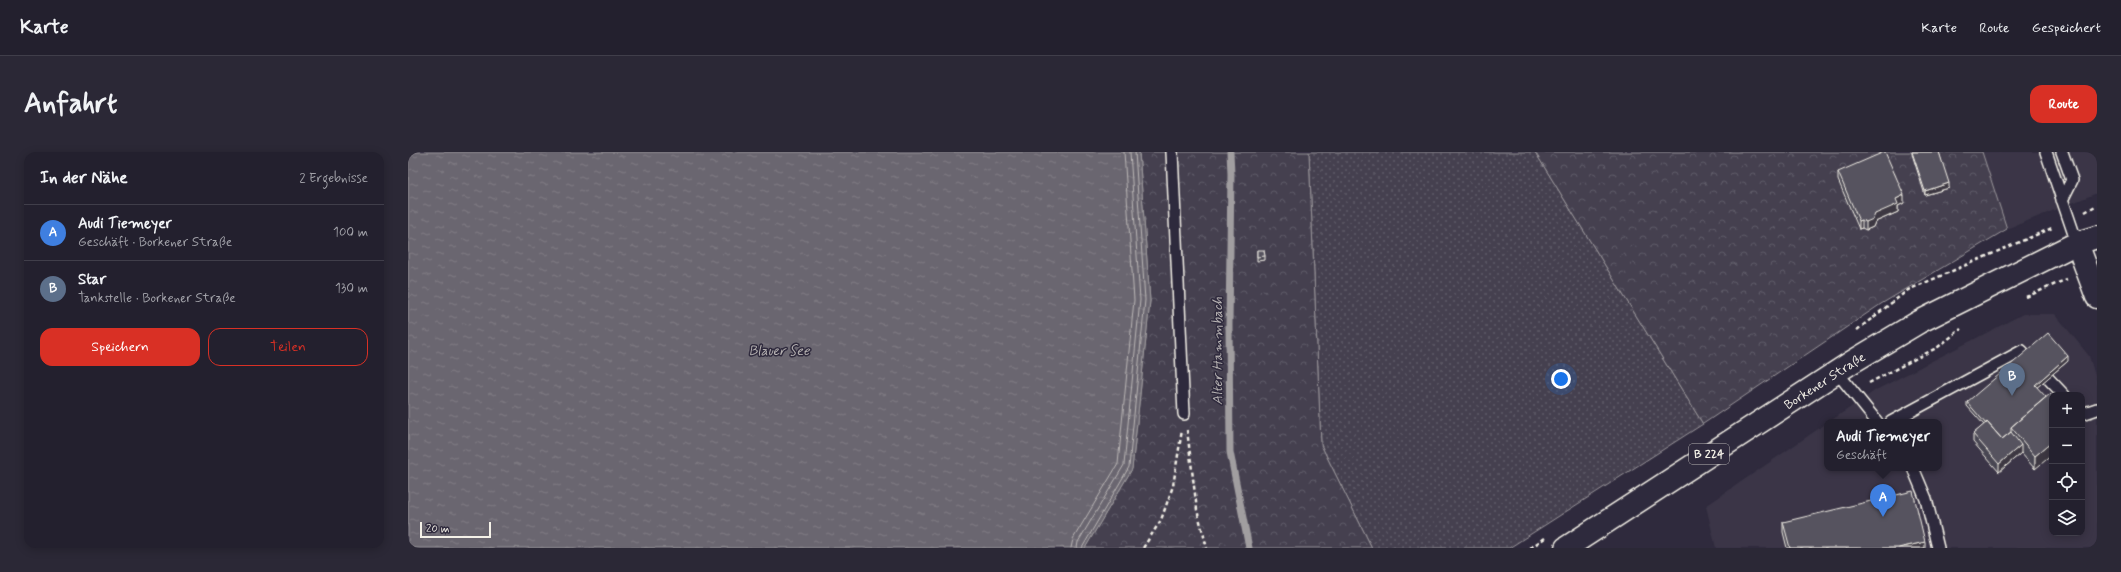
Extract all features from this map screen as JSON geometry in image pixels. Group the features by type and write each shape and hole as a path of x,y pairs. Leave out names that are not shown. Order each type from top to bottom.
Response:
{"main road":[{"path":"2087,240 2097,297"},
{"name":"Borkener Straße","path":"1566,548 1836,372 1919,322 2087,240"}],"lane":[{"path":"1172,152 1184,414"},
{"path":"2046,152 2062,200 2087,240"},
{"path":"2062,152 2072,180 2062,200"},
{"path":"1897,419 2022,351 2061,392"},
{"path":"1836,372 1875,419"},
{"path":"2085,413 2097,409"},
{"path":"1914,471 1926,499 1938,548"}],"path":[{"path":"1143,548 1162,520 1173,486 1184,414"},
{"path":"1184,414 1197,510 1207,548"}],"shaded area":[{"path":"1982,152 2097,152 2097,193 2007,229"},
{"path":"2023,314 2055,314 2089,356 2097,382 2097,548 1716,548 1706,506 1824,425 1824,471 1942,471 1942,419 1833,419 1876,390"}],"green space":[{"path":"1139,152 1309,152 1321,445 1372,548 1085,548 1132,469 1150,301"},
{"path":"1309,152 1535,152 1703,424 1509,548 1372,548 1321,445"},
{"path":"1535,152 1982,152 2007,229 1881,304 1703,424"}],"water":[{"name":"Blauer See","path":"408,152 1139,152 1150,301 1132,469 1085,548 408,548"}],"building":[{"path":"1884,152 1904,195 1896,199 1898,204 1875,214 1873,219 1866,222 1862,220 1859,221 1838,172"},
{"path":"1912,152 1939,152 1949,183 1925,191"},
{"path":"1257,250 1264,250 1265,256 1257,257"},
{"path":"2048,333 2068,356 2035,385 2046,397 2011,427 2011,432 2002,439 1987,422 1986,424 1967,402"},
{"path":"2049,395 2049,444 2035,456 2011,427"},
{"path":"1987,422 2002,439 2011,432 2021,445 1999,464 1973,434"},
{"path":"1913,491 1925,542 1898,548 1790,548 1783,522"}],"waterway":[{"name":"Alter Hammbach","path":"1230,152 1230,452 1249,548"}],"place":[{"name":"Star","path":"2012,396"},
{"name":"Audi Tiemeyer","path":"1883,517"}]}
